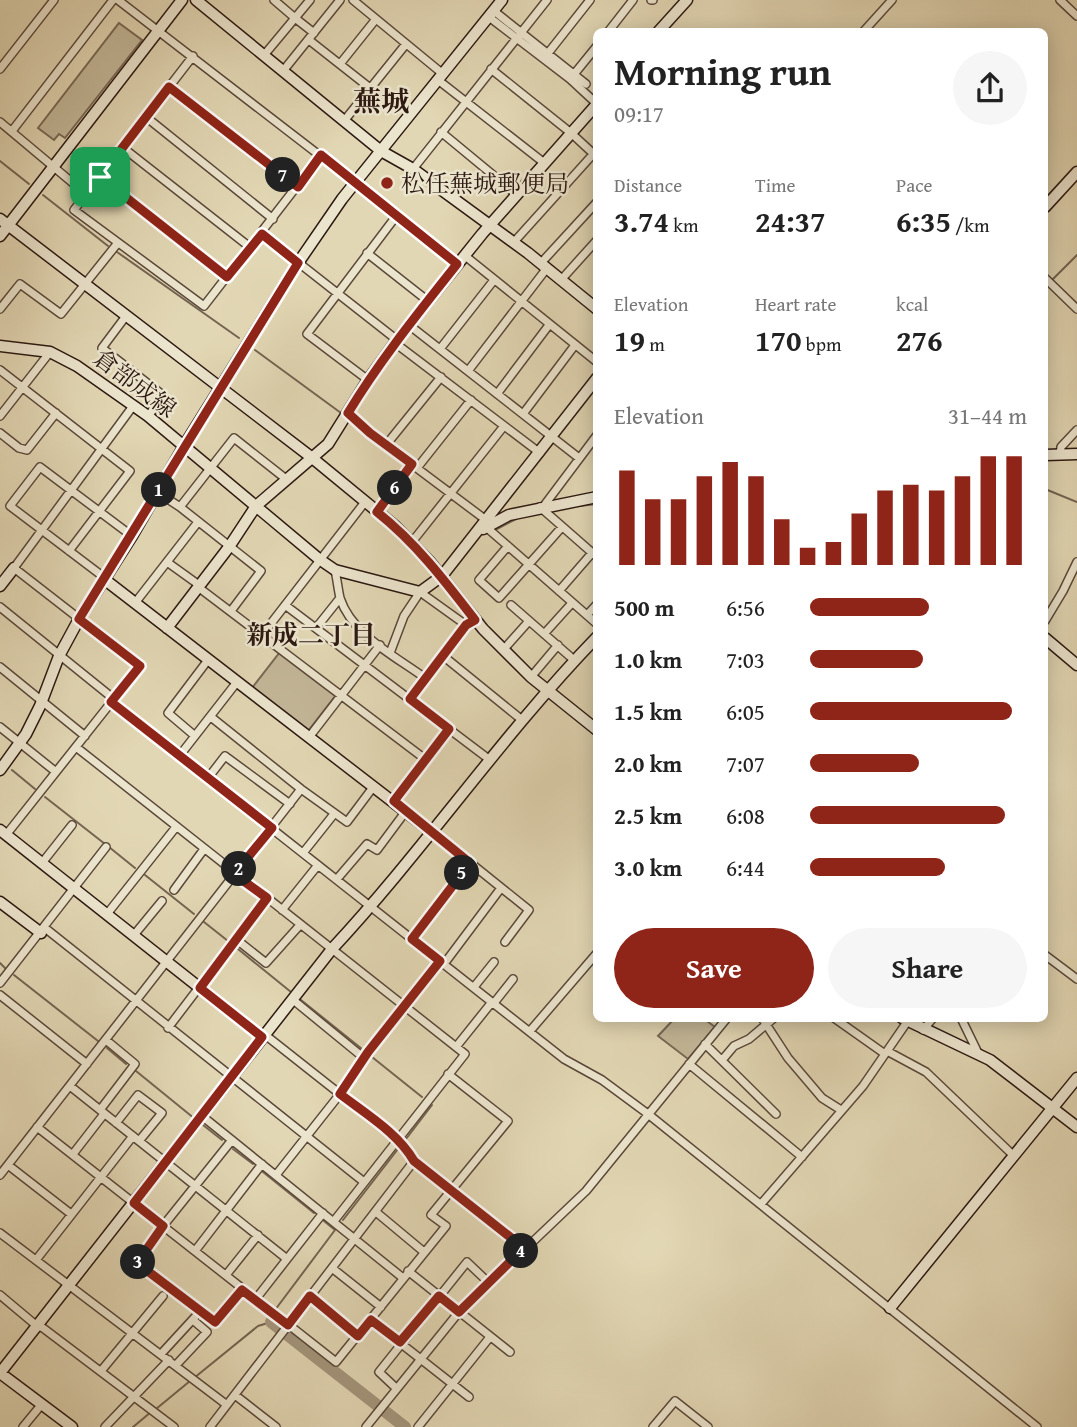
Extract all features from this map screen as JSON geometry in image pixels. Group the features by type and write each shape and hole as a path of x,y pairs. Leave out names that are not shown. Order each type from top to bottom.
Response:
{"street":[{"path":"0,69 54,0"},
{"path":"12,131 116,0 193,56 397,215 494,280 593,359"},
{"path":"0,236 4,222 53,167 182,0"},
{"path":"196,0 381,151 413,169 491,225 593,306"},
{"path":"274,0 340,64 370,88"},
{"path":"265,54 310,0"},
{"path":"283,71 340,0"},
{"path":"353,0 406,44 467,101 543,162"},
{"path":"0,770 20,743 42,701 59,655 79,619 298,263 356,181 502,0"},
{"path":"413,169 547,0"},
{"path":"545,56 590,0"},
{"path":"611,28 634,0"},
{"path":"662,28 687,0"},
{"path":"867,28 892,0"},
{"path":"1060,0 1077,16"},
{"path":"491,14 572,77 593,100"},
{"path":"340,64 376,19"},
{"path":"344,121 406,44"},
{"path":"572,77 593,51"},
{"path":"193,56 74,210 117,244 204,306 321,155"},
{"path":"491,69 593,151"},
{"path":"572,77 586,84"},
{"path":"169,87 298,187"},
{"path":"167,628 229,547 256,506 328,444 396,341 543,162 593,108"},
{"path":"146,117 273,219"},
{"path":"0,122 86,194"},
{"path":"441,132 516,194"},
{"path":"122,147 251,248"},
{"path":"514,242 593,157"},
{"path":"1048,204 1077,172"},
{"path":"100,177 227,277"},
{"path":"468,371 522,302 544,266 593,207"},
{"path":"368,380 307,334 397,215"},
{"path":"4,222 311,457 377,512 412,542 442,576 471,622"},
{"path":"262,234 540,453"},
{"path":"0,309 20,284 61,314 117,244"},
{"path":"561,280 593,244"},
{"path":"367,253 428,301"},
{"path":"440,349 494,280"},
{"path":"1048,281 1077,309"},
{"path":"126,316 102,348 164,396 148,416"},
{"path":"409,325 579,458"},
{"path":"497,394 550,325"},
{"path":"523,414 575,345"},
{"name":"倉部成線","path":"0,346 50,352 77,366 148,416 335,570 420,592"},
{"path":"0,416 50,352"},
{"path":"0,383 3,372 130,471 69,551"},
{"path":"386,445 441,377"},
{"path":"390,653 404,616 420,592 442,576 486,523 593,383"},
{"path":"377,512 471,400"},
{"path":"0,586 133,406"},
{"path":"0,433 19,448 27,450 56,412"},
{"path":"348,413 386,445 451,492 593,620"},
{"path":"412,542 504,426"},
{"path":"1059,454 1061,447 1077,430"},
{"path":"180,507 234,438 286,479"},
{"path":"541,507 593,440"},
{"path":"1048,455 1077,454"},
{"path":"132,536 40,467 10,505 394,801 529,910 505,942"},
{"path":"157,492 261,571 230,611"},
{"path":"486,523 541,507 593,498"},
{"path":"262,635 365,502"},
{"path":"541,507 593,554"},
{"path":"135,603 198,522"},
{"path":"508,546 480,580 499,598 562,527"},
{"path":"559,590 593,556"},
{"path":"167,562 425,760"},
{"path":"1048,616 1077,562"},
{"path":"14,568 140,666 56,772 3,833 397,1139 414,1161 524,1248"},
{"path":"335,570 340,598 363,633 425,678"},
{"path":"420,592 471,622 531,677 593,727"},
{"path":"316,628 340,598"},
{"path":"544,634 572,603"},
{"path":"285,605 490,761"},
{"path":"511,606 574,660"},
{"path":"0,607 317,865 564,1059 602,1080 648,1114 1037,1427"},
{"path":"587,615 593,608"},
{"path":"503,649 529,621"},
{"path":"410,699 442,655 471,622"},
{"path":"1048,640 1075,658"},
{"path":"71,1427 0,1373 332,949 371,907 547,690 593,641"},
{"path":"310,736 380,645"},
{"path":"531,677 558,646"},
{"path":"442,655 522,720"},
{"path":"195,736 168,713 208,660"},
{"path":"0,667 85,736"},
{"path":"184,750 237,682"},
{"path":"211,717 347,822 374,786"},
{"path":"0,727 56,772"},
{"path":"394,801 449,729"},
{"path":"76,747 465,1054 334,1221"},
{"path":"208,778 225,756 289,804"},
{"path":"0,1175 301,789"},
{"path":"337,879 367,844 376,850 406,811"},
{"path":"303,853 334,814"},
{"path":"42,863 72,825"},
{"path":"107,914 176,827"},
{"path":"0,983 106,847"},
{"path":"174,890 204,849"},
{"path":"412,939 470,863"},
{"path":"282,910 317,865"},
{"path":"276,1175 340,1094 404,1005 442,963 501,888"},
{"path":"168,1028 267,898"},
{"path":"134,935 162,901"},
{"path":"0,902 136,1001 364,1182"},
{"path":"237,940 266,963 300,925"},
{"path":"530,1031 593,958"},
{"path":"1048,959 1077,979"},
{"path":"474,988 494,962"},
{"path":"456,1047 513,979"},
{"path":"0,995 87,1064"},
{"path":"292,999 364,1058"},
{"path":"366,1427 459,1312 586,1191 723,1022"},
{"path":"723,1059 734,1046 767,1022"},
{"path":"769,1022 788,1058 822,1098 841,1110"},
{"path":"840,1022 886,1052 926,1072 1014,1156"},
{"path":"761,1205 863,1086 904,1022"},
{"path":"909,1022 990,1060 1077,1127"},
{"path":"923,1030 930,1022"},
{"path":"963,1022 979,1055"},
{"path":"73,1154 135,1064 106,1040"},
{"path":"705,1044 776,1114"},
{"path":"689,1064 802,1157"},
{"path":"37,1127 273,1313 286,1329 336,1362 446,1226 431,1215 508,1121 448,1074"},
{"path":"890,1308 1077,1078"},
{"path":"70,1086 287,1258"},
{"path":"36,1260 101,1176 162,1113 138,1095 116,1123"},
{"path":"202,1116 403,1278"},
{"path":"232,1140 137,1263 215,1322 242,1290"},
{"path":"210,1427 414,1161"},
{"path":"195,1251 262,1164"},
{"path":"8,1165 71,1214"},
{"path":"376,1212 424,1252"},
{"path":"255,1300 323,1213"},
{"path":"0,1233 227,1405"},
{"path":"226,1275 258,1235"},
{"path":"396,1388 379,1372 400,1342 467,1262 488,1282"},
{"path":"332,1268 381,1307"},
{"path":"408,1271 510,1352"},
{"path":"0,1295 37,1326 174,1427"},
{"path":"101,1371 163,1296"},
{"path":"310,1296 358,1336"},
{"path":"161,1354 200,1311"},
{"path":"176,1365 207,1332 193,1320"},
{"path":"371,1320 469,1397"},
{"path":"418,1427 490,1337"},
{"path":"105,1427 169,1360"},
{"path":"235,1395 276,1427"},
{"path":"653,1427 675,1401 708,1427"},
{"path":"23,1427 42,1404"}],"shaded area":[{"path":"119,23 142,40 65,138 59,134 54,140 38,128"},
{"path":"280,652 336,695 308,731 252,688"},
{"path":"671,1022 708,1022 715,1027 688,1059 658,1036"}],"waterway":[{"path":"0,161 29,184"},
{"path":"43,195 108,246"},
{"path":"117,252 239,338"},
{"path":"1051,281 1077,255"},
{"path":"255,350 341,413"},
{"path":"358,427 386,450"},
{"path":"1048,490 1077,502"},
{"path":"579,506 593,504"},
{"path":"495,530 518,518"},
{"path":"12,770 35,789"},
{"path":"45,797 105,844"},
{"path":"109,847 135,868"},
{"path":"145,875 194,914"},
{"path":"204,922 228,941"},
{"path":"238,949 291,992"},
{"path":"0,963 5,968"},
{"path":"14,975 98,1041"},
{"path":"301,1000 362,1049"},
{"path":"107,1048 126,1064"},
{"path":"372,1057 422,1097"},
{"path":"136,1071 195,1119"},
{"path":"406,1139 432,1105"},
{"path":"203,1125 222,1140"},
{"path":"233,1149 253,1164"},
{"path":"343,1220 398,1149"},
{"path":"263,1172 314,1213"},
{"path":"275,1310 335,1230 324,1221"},
{"path":"194,1378 258,1326 271,1322 273,1315"},
{"path":"271,1322 405,1427"},
{"path":"156,1409 190,1381"},
{"path":"133,1427 151,1412"}],"place":[{"name":"松任蕪城郵便局","path":"387,183"}],"district":[{"name":"蕪城","path":"381,100"},
{"name":"新成二丁目","path":"311,634"}],"route":[{"path":"169,87 298,187 321,155 457,264 397,340 348,413 412,464 377,512 412,542 475,620 466,625 410,699 449,729 394,801 470,863 412,939 440,961 368,1052 340,1094 397,1139 414,1161 524,1248 459,1312 439,1296 400,1342 371,1320 358,1336 310,1296 288,1325 242,1290 215,1322 137,1263 163,1226 134,1203 262,1037 200,988 267,898 234,874 272,828 111,702 140,666 79,619 298,263 262,234 227,277 100,177 169,87"}]}
